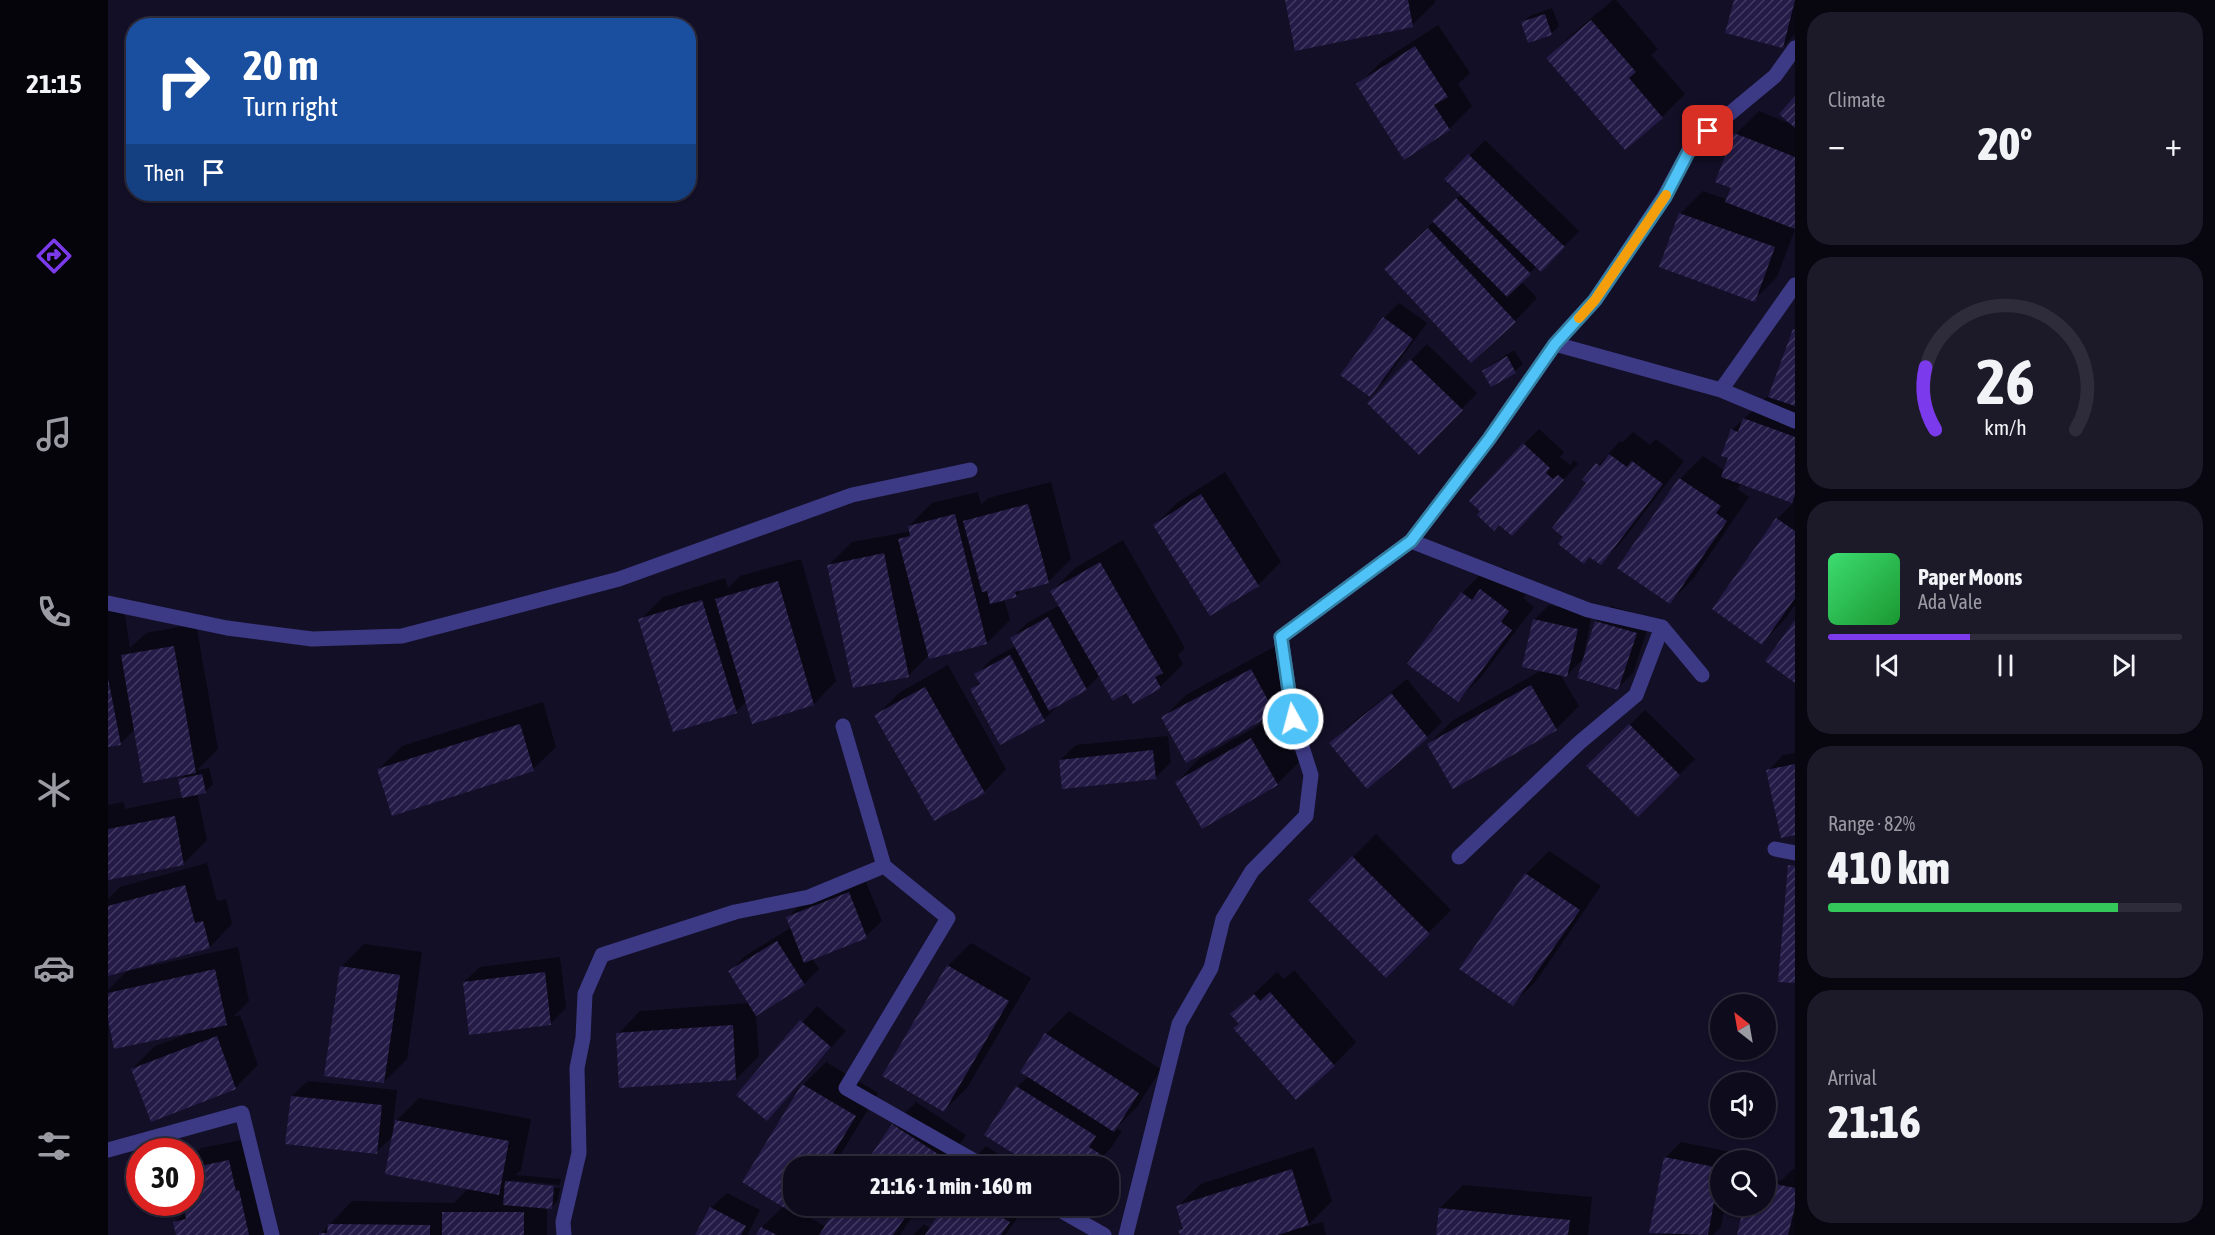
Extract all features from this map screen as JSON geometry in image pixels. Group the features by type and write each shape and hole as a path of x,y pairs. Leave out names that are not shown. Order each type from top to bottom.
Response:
{"street":[{"path":"1126,1235 1179,1024 1211,968 1222,919 1252,871 1306,816 1311,776 1293,719 1281,637 1411,541 1489,439 1555,344 1595,300 1665,197 1692,145 1775,76 1795,48"},
{"path":"1721,390 1795,285"},
{"path":"1555,344 1721,390 1795,421"},
{"path":"108,603 227,628 312,639 402,636 619,579 852,495 970,470"},
{"path":"1411,541 1588,610 1662,627 1702,675"},
{"path":"1459,858 1579,742 1636,695 1662,627"},
{"path":"843,726 884,866 948,918 846,1088 965,1156"},
{"path":"1775,849 1795,853"},
{"path":"564,1235 563,1222 579,1153 577,1068 584,1038 585,994 602,955 735,912 809,897 884,866"},
{"path":"108,1150 242,1113 272,1235"},
{"path":"1071,1216 1104,1235"}],"building":[{"path":"1285,0 1408,0 1413,27 1295,51"},
{"path":"1734,0 1795,0 1783,48 1725,33"},
{"path":"1545,14 1552,35 1528,43 1521,22"},
{"path":"1591,20 1636,72 1629,78 1663,118 1625,150 1546,58"},
{"path":"1415,46 1448,97 1434,105 1450,130 1404,160 1356,84"},
{"path":"1795,96 1795,128 1779,114"},
{"path":"1734,133 1795,157 1795,229 1725,202 1731,188 1715,182"},
{"path":"1468,154 1565,247 1541,272 1444,179"},
{"path":"1456,198 1531,274 1507,297 1432,221"},
{"path":"1679,213 1775,247 1755,302 1659,267"},
{"path":"1428,228 1516,322 1471,363 1384,269"},
{"path":"1383,317 1413,339 1370,397 1340,375"},
{"path":"1793,329 1795,330 1795,406 1768,397"},
{"path":"1507,356 1516,373 1491,387 1482,371"},
{"path":"1410,359 1463,410 1419,455 1367,403"},
{"path":"1743,418 1795,437 1795,495 1792,503 1721,477 1728,458 1721,456 1731,429 1738,432"},
{"path":"1523,443 1550,468 1546,473 1553,479 1558,475 1564,480 1512,536 1499,525 1494,531 1477,515 1480,511 1469,501"},
{"path":"1609,454 1627,467 1632,461 1663,484 1601,565 1589,557 1584,564 1558,544 1563,537 1552,528 1586,483 1582,480 1596,463 1600,466"},
{"path":"1679,478 1721,506 1716,513 1727,521 1670,604 1617,568"},
{"path":"1201,494 1259,586 1210,616 1153,525"},
{"path":"1028,504 1049,583 1015,592 1017,597 990,604 987,591 982,592 963,521"},
{"path":"955,514 987,644 929,659 898,539 910,536 908,526"},
{"path":"1776,518 1795,531 1795,598 1762,645 1712,609"},
{"path":"884,553 909,677 853,688 827,565"},
{"path":"1100,562 1163,673 1155,677 1161,688 1133,704 1126,693 1113,701 1050,591"},
{"path":"778,581 814,705 752,724 715,599"},
{"path":"1480,589 1509,611 1501,622 1512,630 1458,702 1407,664 1461,592 1472,600"},
{"path":"702,600 737,713 673,732 638,619"},
{"path":"1048,617 1087,690 1049,711 1010,638"},
{"path":"1533,619 1578,629 1567,677 1522,667"},
{"path":"1795,620 1795,683 1765,661"},
{"path":"1595,621 1637,633 1618,690 1577,678"},
{"path":"174,646 196,773 143,783 121,655"},
{"path":"1010,655 1045,721 1000,745 970,689 980,684 974,674"},
{"path":"1251,669 1275,713 1186,763 1161,717"},
{"path":"108,678 121,745 108,747"},
{"path":"1531,685 1557,730 1453,789 1427,744"},
{"path":"925,687 985,793 934,821 874,715"},
{"path":"1391,693 1428,738 1367,789 1329,743"},
{"path":"520,724 534,771 392,816 377,769"},
{"path":"1629,724 1680,775 1638,817 1586,766"},
{"path":"1251,738 1278,785 1202,829 1175,782"},
{"path":"1153,750 1156,779 1062,789 1059,760"},
{"path":"1795,764 1795,835 1781,838 1766,770"},
{"path":"202,774 206,793 182,798 178,779"},
{"path":"175,816 184,865 108,880 108,829"},
{"path":"1352,856 1430,934 1386,978 1308,900"},
{"path":"1788,865 1795,866 1795,983 1778,982"},
{"path":"1525,873 1580,910 1513,1006 1459,969"},
{"path":"185,885 195,923 203,921 210,948 108,976 108,906"},
{"path":"849,892 867,938 804,963 786,917"},
{"path":"777,941 805,985 756,1016 728,971"},
{"path":"947,965 1009,1001 944,1112 882,1076"},
{"path":"340,966 400,975 384,1083 324,1076"},
{"path":"215,969 227,1025 114,1049 108,1019 108,993"},
{"path":"545,972 551,1025 469,1035 463,982"},
{"path":"1270,992 1335,1066 1296,1100 1233,1028 1239,1024 1230,1014 1254,994 1260,1001"},
{"path":"800,1020 831,1047 767,1121 736,1095"},
{"path":"733,1025 736,1080 619,1088 616,1033"},
{"path":"1045,1033 1139,1093 1114,1132 1020,1072"},
{"path":"217,1036 236,1089 151,1122 131,1069"},
{"path":"802,1084 856,1116 832,1156 783,1156 783,1207 742,1182"},
{"path":"1016,1086 1096,1136 1089,1147 1100,1154 1099,1156 1017,1156 984,1135"},
{"path":"291,1096 382,1105 377,1154 285,1144"},
{"path":"395,1120 509,1141 499,1195 385,1174"},
{"path":"892,1124 941,1156 870,1156"},
{"path":"1664,1157 1710,1166 1711,1216 1708,1235 1649,1233"},
{"path":"229,1160 236,1191 239,1190 249,1235 176,1235 173,1222 186,1219 185,1216 204,1216 204,1165"},
{"path":"1292,1169 1309,1225 1278,1235 1180,1235 1178,1230 1183,1229 1176,1206"},
{"path":"505,1181 554,1186 552,1209 503,1205"},
{"path":"1776,1184 1795,1188 1795,1207 1788,1235 1737,1235 1742,1216 1776,1216"},
{"path":"710,1207 746,1226 741,1235 695,1235"},
{"path":"1439,1208 1570,1220 1568,1235 1436,1235"},
{"path":"442,1212 524,1212 524,1235 442,1235"},
{"path":"831,1216 906,1216 893,1235 819,1235"},
{"path":"938,1216 945,1218 946,1216 1004,1216 1003,1218 1010,1222 1001,1235 925,1235"},
{"path":"328,1224 430,1225 430,1235 319,1235 319,1233 327,1233"},
{"path":"761,1227 777,1235 756,1235"}],"slow traffic":[{"path":"1579,318 1595,300 1666,195"}],"route":[{"path":"1293,719 1281,637 1411,541 1489,439 1555,344 1595,300 1665,197 1692,145 1708,131"}]}
